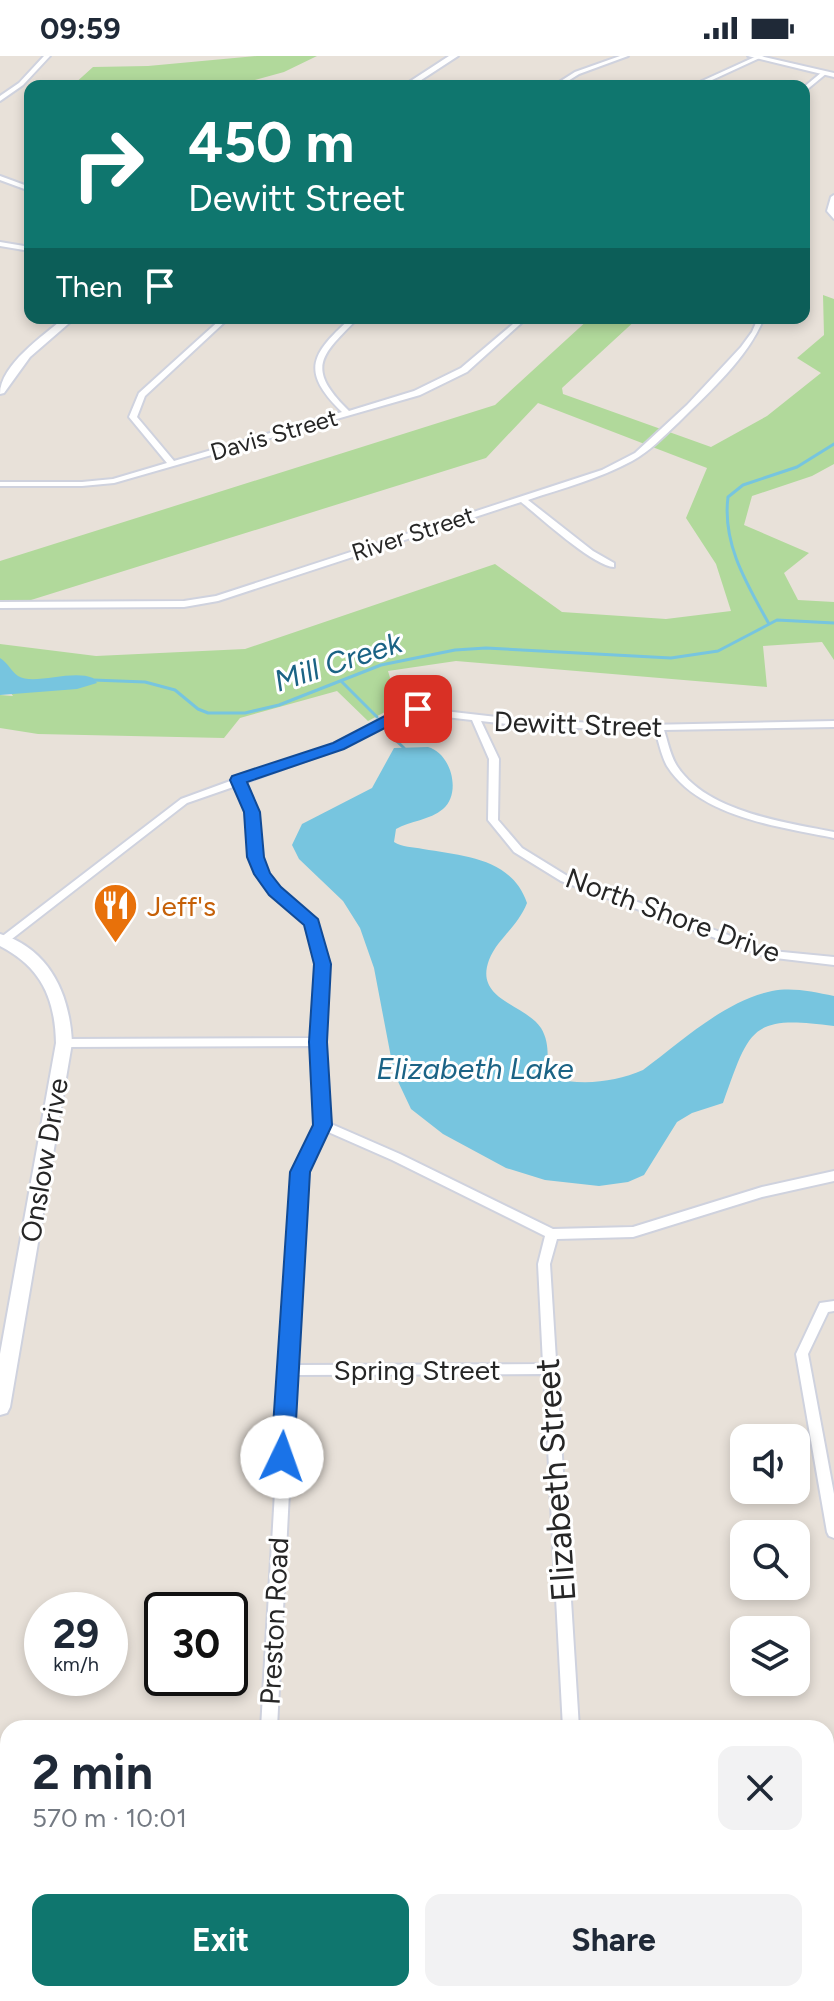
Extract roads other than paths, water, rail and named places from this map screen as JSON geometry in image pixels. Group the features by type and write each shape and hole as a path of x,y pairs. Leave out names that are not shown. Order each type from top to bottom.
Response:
{"main road":[{"path":"416,80 454,56"},
{"path":"0,391 26,355 63,324"},
{"name":"Onslow Drive","path":"0,1407 64,1043 65,1013 53,982 32,959 2,940"}],"street":[{"path":"25,80 47,56"},
{"path":"566,80 625,56"},
{"path":"707,80 756,57 834,75"},
{"path":"810,85 824,73"},
{"path":"0,99 24,81"},
{"path":"0,178 24,187"},
{"path":"0,188 12,184"},
{"path":"834,197 830,211 834,217"},
{"path":"2,246 24,248"},
{"path":"172,464 133,417 142,395 219,324"},
{"path":"348,324 328,341 316,364 318,378 329,397 348,414"},
{"name":"Davis Street","path":"0,484 114,481 417,393 464,370 517,324"},
{"name":"River Street","path":"0,605 184,604 218,598 605,472 640,453 748,343 758,324"},
{"path":"522,499 590,553 611,565"},
{"name":"Dewitt Street","path":"2,940 184,801 338,746 409,710 476,719 659,728 834,724"},
{"name":"North Shore Drive","path":"476,719 494,759 493,820 518,850 565,879 771,954 834,961"},
{"path":"659,728 672,766 701,794 727,809 834,835"},
{"name":"Preston Road","path":"238,780 252,812 255,857 262,874 275,891 312,923 323,964 318,1042 323,1125 300,1172 269,1720"},
{"path":"64,1043 318,1042"},
{"path":"323,1125 396,1157 552,1234 633,1232 762,1192 834,1176"},
{"name":"Elizabeth Street","path":"552,1234 544,1264 570,1720"},
{"path":"834,1306 824,1307 802,1354 834,1532"},
{"name":"Spring Street","path":"287,1370 548,1369"}],"water":[{"path":"0,658 25,679 74,675 93,678 97,683 77,689 0,695"},
{"name":"Elizabeth Lake","path":"428,747 443,757 448,765 453,784 449,802 438,813 396,829 394,842 485,862 498,868 520,888 527,903 497,946 486,973 495,993 541,1028 547,1043 547,1070 552,1078 599,1082 643,1070 720,1013 754,996 772,991 795,990 834,996 834,1026 785,1023 770,1025 758,1032 740,1057 723,1103 692,1113 677,1122 644,1175 628,1182 599,1186 545,1180 506,1168 443,1134 411,1109 394,1073 374,968 360,928 343,901 299,859 292,845 302,824 372,788 394,748"}],"waterway":[{"path":"769,624 738,563 729,531 728,497 743,485 797,467 834,444"},
{"name":"Mill Creek","path":"93,680 145,682 175,690 198,709 208,713 245,713 279,705 381,665 455,650 486,648 671,658 718,651 777,620 834,623"},
{"path":"341,681 377,717"},
{"path":"386,731 404,748"}],"place":[{"name":"Jeff's","path":"116,945"}]}
